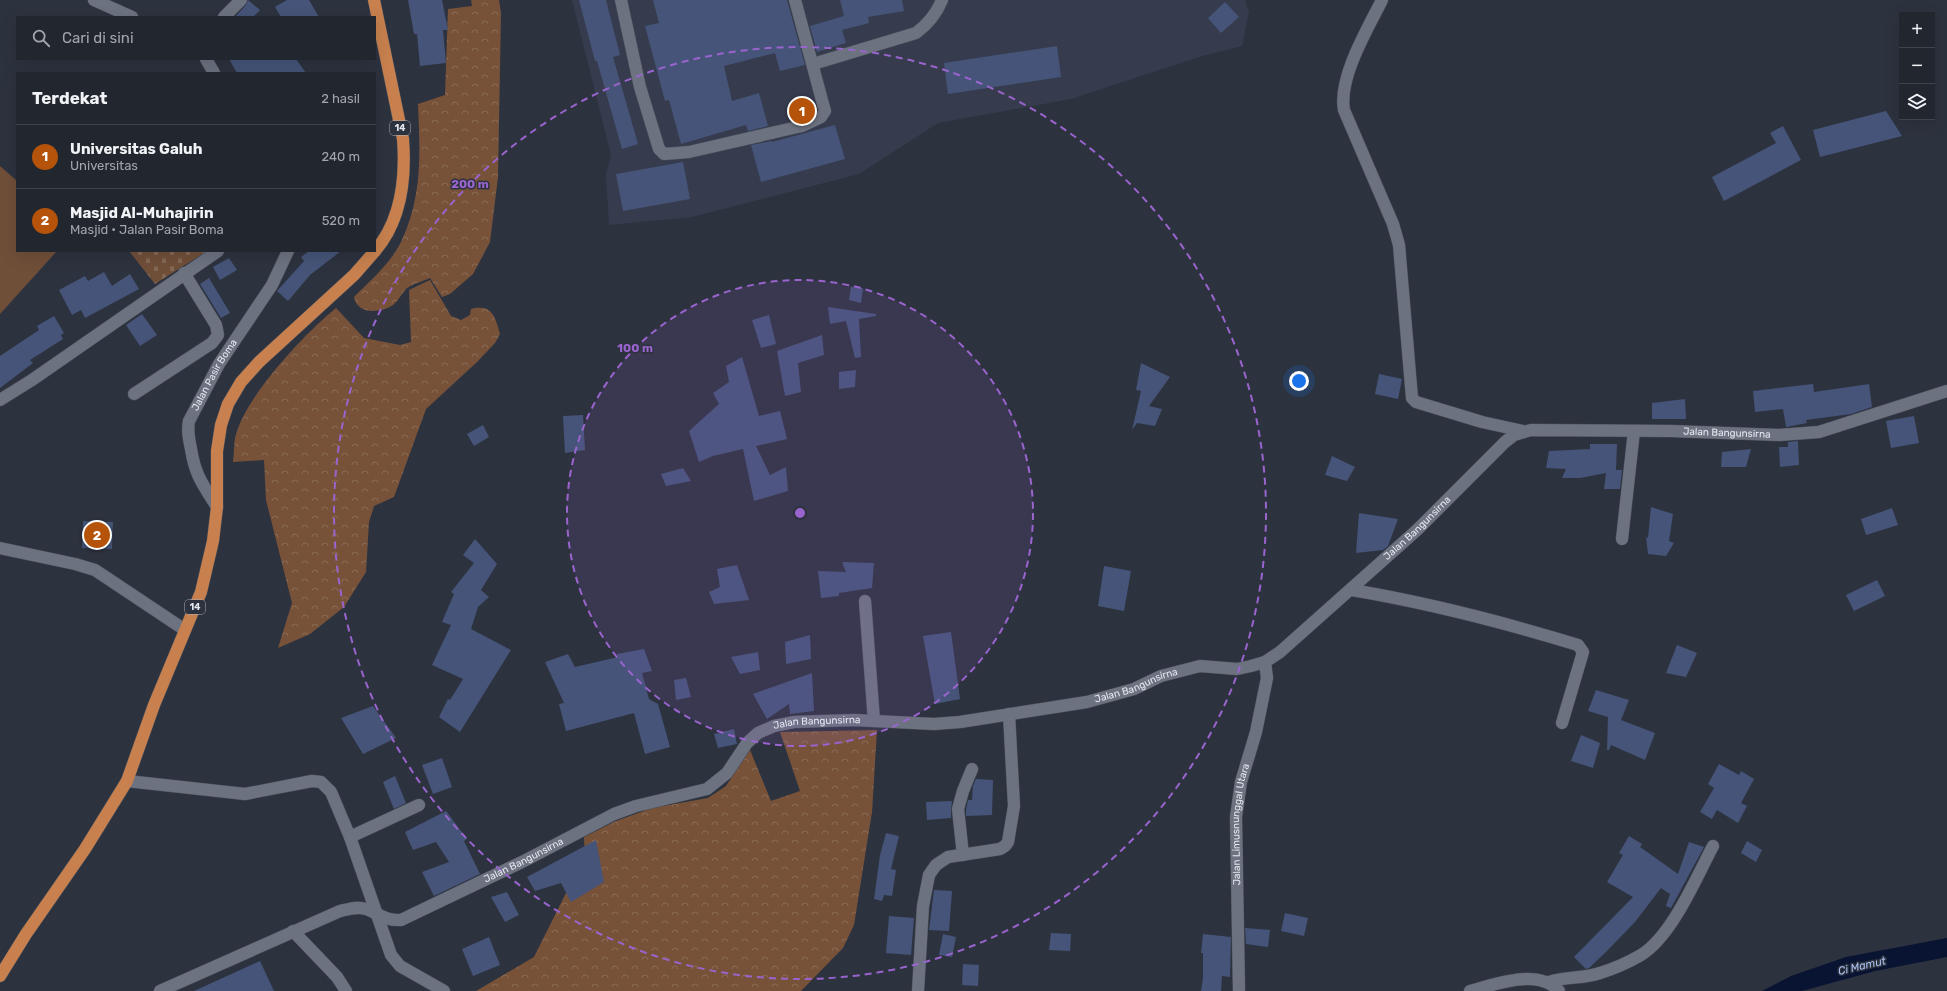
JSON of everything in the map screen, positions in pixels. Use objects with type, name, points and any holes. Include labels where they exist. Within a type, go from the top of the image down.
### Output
[{"type":"highway","name":"14","points":[[374,0],[403,139],[404,162],[404,182],[400,202],[392,224],[376,249]]},
{"type":"highway","name":"14","points":[[0,976],[26,934],[85,849],[127,781],[154,705],[201,592],[213,541],[217,508],[217,451],[221,425],[228,404],[242,382],[259,362],[354,275],[374,252]]},
{"type":"street","points":[[94,0],[130,16]]},
{"type":"street","points":[[225,16],[240,0]]},
{"type":"street","points":[[621,0],[640,87],[659,148],[664,154],[689,152],[802,126],[821,117],[824,111],[813,64],[795,0]]},
{"type":"street","points":[[813,64],[916,34],[928,24],[938,10],[942,0]]},
{"type":"street","points":[[1382,0],[1352,62],[1343,103],[1344,110],[1393,224],[1399,245],[1412,398],[1416,402],[1475,420],[1523,431]]},
{"type":"street","points":[[207,60],[213,72]]},
{"type":"street","points":[[0,400],[32,380],[184,273],[216,252]]},
{"type":"street","name":"Jalan Pasir Boma","points":[[217,508],[200,481],[194,468],[188,437],[190,421],[219,364],[272,284],[288,252]]},
{"type":"street","points":[[134,394],[212,343],[218,335],[216,326],[184,273]]},
{"type":"street","name":"Jalan Bangunsirna","points":[[160,991],[340,911],[348,909],[365,909],[392,921],[401,920],[522,862],[614,814],[636,806],[707,789],[727,773],[752,738],[758,733],[774,726],[794,722],[874,721],[934,724],[1087,702],[1134,689],[1161,676],[1200,666],[1237,669],[1265,662],[1280,652],[1352,590],[1417,530],[1505,442],[1514,435],[1523,431],[1634,431],[1800,434],[1819,432],[1947,391]]},
{"type":"street","points":[[1622,540],[1634,431]]},
{"type":"street","points":[[0,548],[75,564],[95,570],[185,630]]},
{"type":"street","points":[[1352,590],[1412,600],[1514,625],[1578,645],[1583,652],[1562,723]]},
{"type":"street","points":[[866,601],[874,721]]},
{"type":"street","name":"Jalan Limusnunggal Utara","points":[[1239,991],[1236,817],[1241,782],[1256,732],[1267,678],[1265,662]]},
{"type":"street","points":[[918,991],[923,906],[929,875],[936,865],[944,858],[1000,849],[1007,845],[1008,842],[1014,806],[1009,714]]},
{"type":"street","points":[[963,855],[958,808],[962,791],[972,769]]},
{"type":"street","points":[[127,781],[245,794],[312,781],[321,782],[331,792],[350,837],[389,950],[400,966],[444,991]]},
{"type":"street","points":[[350,837],[419,805]]},
{"type":"street","points":[[1470,991],[1518,980],[1549,982],[1570,977],[1584,977],[1600,973],[1642,955],[1669,927],[1713,846]]},
{"type":"street","points":[[293,931],[337,977],[346,991]]},
{"type":"street","points":[[1549,982],[1559,991]]},
{"type":"shaded area","points":[[572,0],[1245,0],[1249,12],[1242,46],[1202,56],[1071,99],[938,123],[859,174],[692,217],[609,225],[606,175],[611,155]]},
{"type":"green space","points":[[471,0],[499,0],[501,13],[498,177],[490,242],[473,274],[450,294],[442,297],[430,278],[407,288],[395,303],[388,308],[376,311],[364,310],[356,303],[354,297],[380,271],[397,250],[408,225],[413,208],[417,191],[419,157],[418,104],[445,95],[448,9],[472,6]]},
{"type":"green space","points":[[0,166],[16,180],[16,252],[56,252],[0,314]]},
{"type":"green space","points":[[130,252],[205,252],[155,284]]},
{"type":"green space","points":[[430,280],[451,316],[461,320],[470,315],[471,309],[484,308],[492,313],[500,334],[495,343],[477,362],[426,409],[394,497],[374,506],[369,522],[366,572],[344,607],[310,634],[278,648],[292,603],[266,500],[264,460],[233,462],[235,438],[241,422],[250,404],[262,386],[292,350],[336,308],[364,338],[400,345],[411,342],[409,290]]},
{"type":"green space","points":[[877,730],[872,812],[854,925],[843,948],[801,991],[476,991],[534,957],[568,889],[586,885],[584,837],[616,821],[652,808],[708,798],[726,786],[750,750],[771,801],[800,791],[780,732]]},
{"type":"water","name":"Ci Mamut","points":[[1947,938],[1947,957],[1875,971],[1802,991],[1762,991],[1791,976],[1846,957]]},
{"type":"building","points":[[248,0],[260,10],[254,16],[236,16],[246,5]]},
{"type":"building","points":[[287,0],[309,0],[318,16],[280,16],[275,7]]},
{"type":"building","points":[[408,0],[442,0],[448,30],[443,30],[446,63],[420,66],[417,34],[414,34]]},
{"type":"building","points":[[579,0],[606,0],[620,55],[613,57],[638,144],[622,149],[597,61],[595,61]]},
{"type":"building","points":[[653,0],[787,0],[805,65],[780,71],[775,53],[724,66],[732,101],[759,93],[768,126],[748,131],[746,125],[681,144],[669,100],[665,101],[645,26],[659,23]]},
{"type":"building","points":[[840,0],[902,0],[904,11],[868,17],[869,23],[842,30],[846,43],[817,52],[810,26],[844,16]]},
{"type":"building","points":[[1225,2],[1239,17],[1221,33],[1208,18]]},
{"type":"building","points":[[1057,46],[1061,77],[948,94],[944,63]]},
{"type":"building","points":[[230,60],[297,60],[305,72],[236,72]]},
{"type":"building","points":[[1886,111],[1902,136],[1820,157],[1813,130]]},
{"type":"building","points":[[835,125],[845,159],[761,182],[751,145],[772,142]]},
{"type":"building","points":[[1783,126],[1801,160],[1724,201],[1712,177],[1776,143],[1770,133]]},
{"type":"building","points":[[683,162],[690,199],[623,211],[616,174]]},
{"type":"building","points":[[308,252],[340,252],[310,275],[288,301],[277,291],[304,261],[301,257]]},
{"type":"building","points":[[229,258],[237,270],[220,280],[213,267]]},
{"type":"building","points":[[104,272],[112,286],[130,274],[139,289],[85,318],[81,310],[72,315],[59,290],[85,276],[88,281]]},
{"type":"building","points":[[209,278],[230,313],[221,318],[200,284]]},
{"type":"building","points":[[851,287],[863,288],[861,303],[849,300]]},
{"type":"building","points":[[828,307],[876,314],[876,316],[859,319],[861,357],[855,358],[846,321],[830,324]]},
{"type":"building","points":[[142,314],[157,335],[140,346],[126,325]]},
{"type":"building","points":[[769,315],[776,344],[761,348],[752,320]]},
{"type":"building","points":[[54,316],[64,333],[61,335],[63,339],[30,360],[33,363],[0,388],[0,356],[39,330],[37,326]]},
{"type":"building","points":[[822,335],[824,355],[798,363],[801,392],[785,396],[777,351]]},
{"type":"building","points":[[742,357],[759,416],[780,411],[787,439],[756,446],[770,475],[786,467],[788,491],[754,501],[743,449],[713,456],[699,462],[689,431],[719,404],[713,393],[729,382],[726,366]]},
{"type":"building","points":[[1141,363],[1170,377],[1149,406],[1162,409],[1155,426],[1137,423],[1132,430],[1141,391],[1136,390]]},
{"type":"building","points":[[856,370],[855,387],[839,389],[839,372]]},
{"type":"building","points":[[1379,374],[1402,379],[1398,399],[1375,394]]},
{"type":"building","points":[[1813,384],[1814,392],[1869,384],[1872,407],[1851,414],[1806,420],[1807,423],[1786,427],[1783,409],[1755,412],[1753,391]]},
{"type":"building","points":[[1685,399],[1686,419],[1652,419],[1652,403]]},
{"type":"building","points":[[583,415],[585,450],[565,453],[563,416]]},
{"type":"building","points":[[1914,416],[1919,443],[1891,448],[1886,421]]},
{"type":"building","points":[[483,425],[489,437],[474,446],[467,434]]},
{"type":"building","points":[[1798,441],[1799,465],[1780,467],[1779,447],[1788,447],[1788,442]]},
{"type":"building","points":[[1590,444],[1617,444],[1616,470],[1622,470],[1620,489],[1604,489],[1606,473],[1580,478],[1562,478],[1566,469],[1546,468],[1549,451],[1590,449]]},
{"type":"building","points":[[1751,449],[1746,467],[1721,467],[1722,452]]},
{"type":"building","points":[[1332,456],[1355,467],[1347,481],[1325,475]]},
{"type":"building","points":[[683,468],[691,481],[666,486],[661,474]]},
{"type":"building","points":[[1651,507],[1673,514],[1669,541],[1674,543],[1666,556],[1648,554],[1646,537],[1648,538]]},
{"type":"building","points":[[1892,508],[1898,525],[1866,535],[1861,519]]},
{"type":"building","points":[[1359,513],[1398,519],[1388,546],[1383,550],[1356,553]]},
{"type":"building","points":[[83,521],[113,522],[112,549],[82,548]]},
{"type":"building","points":[[475,539],[497,564],[481,590],[489,597],[478,607],[471,629],[511,650],[460,732],[439,717],[448,699],[450,700],[463,679],[432,665],[451,625],[442,622],[454,594],[451,592],[474,563],[463,555]]},
{"type":"building","points":[[842,562],[874,563],[872,588],[839,593],[839,596],[821,598],[818,571],[846,572]]},
{"type":"building","points":[[737,565],[749,600],[714,604],[709,592],[720,587],[717,569]]},
{"type":"building","points":[[1104,566],[1131,571],[1124,611],[1098,606]]},
{"type":"building","points":[[1877,580],[1885,596],[1854,611],[1846,595]]},
{"type":"building","points":[[951,632],[960,699],[935,704],[923,636]]},
{"type":"building","points":[[810,635],[811,659],[786,664],[785,642]]},
{"type":"building","points":[[1677,645],[1697,653],[1686,677],[1666,673]]},
{"type":"building","points":[[644,649],[652,671],[642,673],[649,699],[658,704],[670,747],[645,754],[634,713],[566,731],[559,704],[564,703],[545,662],[568,654],[575,667],[618,657],[617,654]]},
{"type":"building","points":[[758,652],[760,670],[740,674],[731,657]]},
{"type":"building","points":[[812,673],[814,711],[790,714],[789,704],[767,719],[753,694]]},
{"type":"building","points":[[686,678],[691,697],[676,700],[674,680]]},
{"type":"building","points":[[1596,690],[1629,700],[1621,720],[1655,733],[1645,760],[1611,745],[1609,750],[1607,750],[1608,717],[1588,711]]},
{"type":"building","points":[[373,706],[396,738],[363,754],[341,718]]},
{"type":"building","points":[[734,729],[737,744],[718,748],[714,734]]},
{"type":"building","points":[[1581,735],[1600,743],[1593,768],[1571,761]]},
{"type":"building","points":[[442,758],[452,787],[433,794],[422,765]]},
{"type":"building","points":[[1719,764],[1739,775],[1741,771],[1754,779],[1741,803],[1747,806],[1738,823],[1717,810],[1712,819],[1700,812],[1714,788],[1708,784]]},
{"type":"building","points":[[395,776],[406,803],[394,809],[383,782]]},
{"type":"building","points":[[976,779],[993,780],[992,815],[966,816],[968,800],[972,800],[973,786]]},
{"type":"building","points":[[952,801],[951,818],[927,820],[926,802]]},
{"type":"building","points":[[446,811],[467,839],[464,841],[480,874],[434,896],[422,872],[449,862],[436,842],[413,850],[405,832]]},
{"type":"building","points":[[886,833],[899,836],[891,869],[896,870],[892,896],[884,895],[882,901],[874,899],[880,855]]},
{"type":"building","points":[[1629,836],[1642,844],[1640,847],[1678,874],[1689,842],[1704,847],[1671,908],[1666,906],[1670,894],[1661,888],[1635,922],[1605,953],[1586,969],[1574,957],[1633,897],[1607,882],[1623,855],[1619,853]]},
{"type":"building","points":[[596,840],[604,882],[571,902],[561,883],[535,891],[527,877]]},
{"type":"building","points":[[1747,841],[1762,850],[1756,862],[1741,853]]},
{"type":"building","points":[[934,890],[952,891],[949,931],[929,930]]},
{"type":"building","points":[[507,892],[519,915],[505,922],[491,897]]},
{"type":"building","points":[[1285,913],[1308,918],[1304,936],[1281,931]]},
{"type":"building","points":[[889,916],[914,918],[911,955],[886,953]]},
{"type":"building","points":[[1245,928],[1270,930],[1268,947],[1246,944]]},
{"type":"building","points":[[1051,933],[1071,934],[1070,951],[1049,950]]},
{"type":"building","points":[[943,934],[956,937],[952,957],[939,955]]},
{"type":"building","points":[[1203,934],[1231,937],[1230,977],[1222,976],[1221,991],[1201,991],[1203,978],[1203,953],[1201,953]]},
{"type":"building","points":[[489,937],[500,965],[473,976],[462,949]]},
{"type":"building","points":[[260,961],[274,991],[194,991]]},
{"type":"building","points":[[963,964],[979,965],[978,986],[962,985]]},
{"type":"place","name":"Universitas Galuh","points":[[802,111]]},
{"type":"place","name":"Masjid Al-Muhajirin","points":[[97,535]]}]
